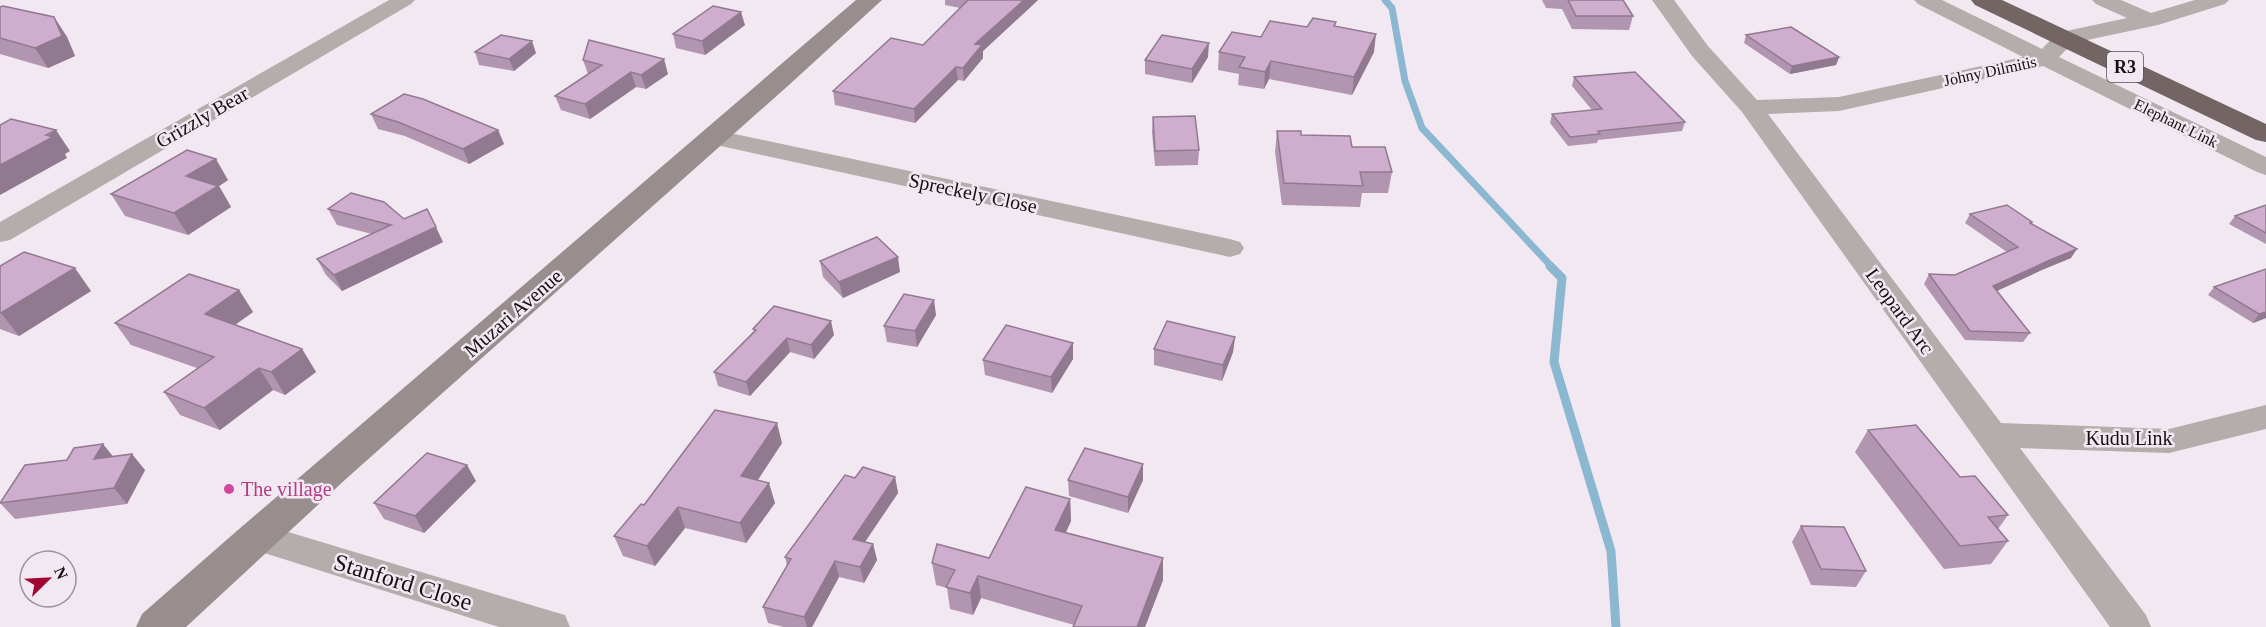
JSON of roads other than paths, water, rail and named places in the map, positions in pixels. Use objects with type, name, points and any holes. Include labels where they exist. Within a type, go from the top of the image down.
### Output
[{"type":"highway","name":"R3","points":[[1983,0],[2266,134]]},
{"type":"street","name":"Grizzly Bear","points":[[0,234],[404,0]]},
{"type":"street","name":"Muzari Avenue","points":[[157,627],[255,536],[716,138],[870,0]]},
{"type":"street","name":"Leopard Arc","points":[[1663,0],[1700,51],[1751,107],[2132,627]]},
{"type":"street","name":"Elephant Link","points":[[1924,0],[2266,167]]},
{"type":"street","points":[[2103,0],[2150,20]]},
{"type":"street","points":[[2065,38],[2150,20],[2218,0]]},
{"type":"street","name":"Johny Dilmitis","points":[[1751,107],[1839,104],[2045,59],[2065,38]]},
{"type":"street","name":"Spreckely Close","points":[[716,138],[1230,248]]},
{"type":"street","name":"Kudu Link","points":[[1990,435],[2169,441],[2266,417]]},
{"type":"street","name":"Stanford Close","points":[[255,536],[551,627]]},
{"type":"waterway","points":[[1385,0],[1392,8],[1405,81],[1422,128],[1552,267]]},
{"type":"waterway","points":[[1550,266],[1562,278],[1554,362],[1611,551],[1616,627]]},
{"type":"place","name":"The village","points":[[229,489]]}]
